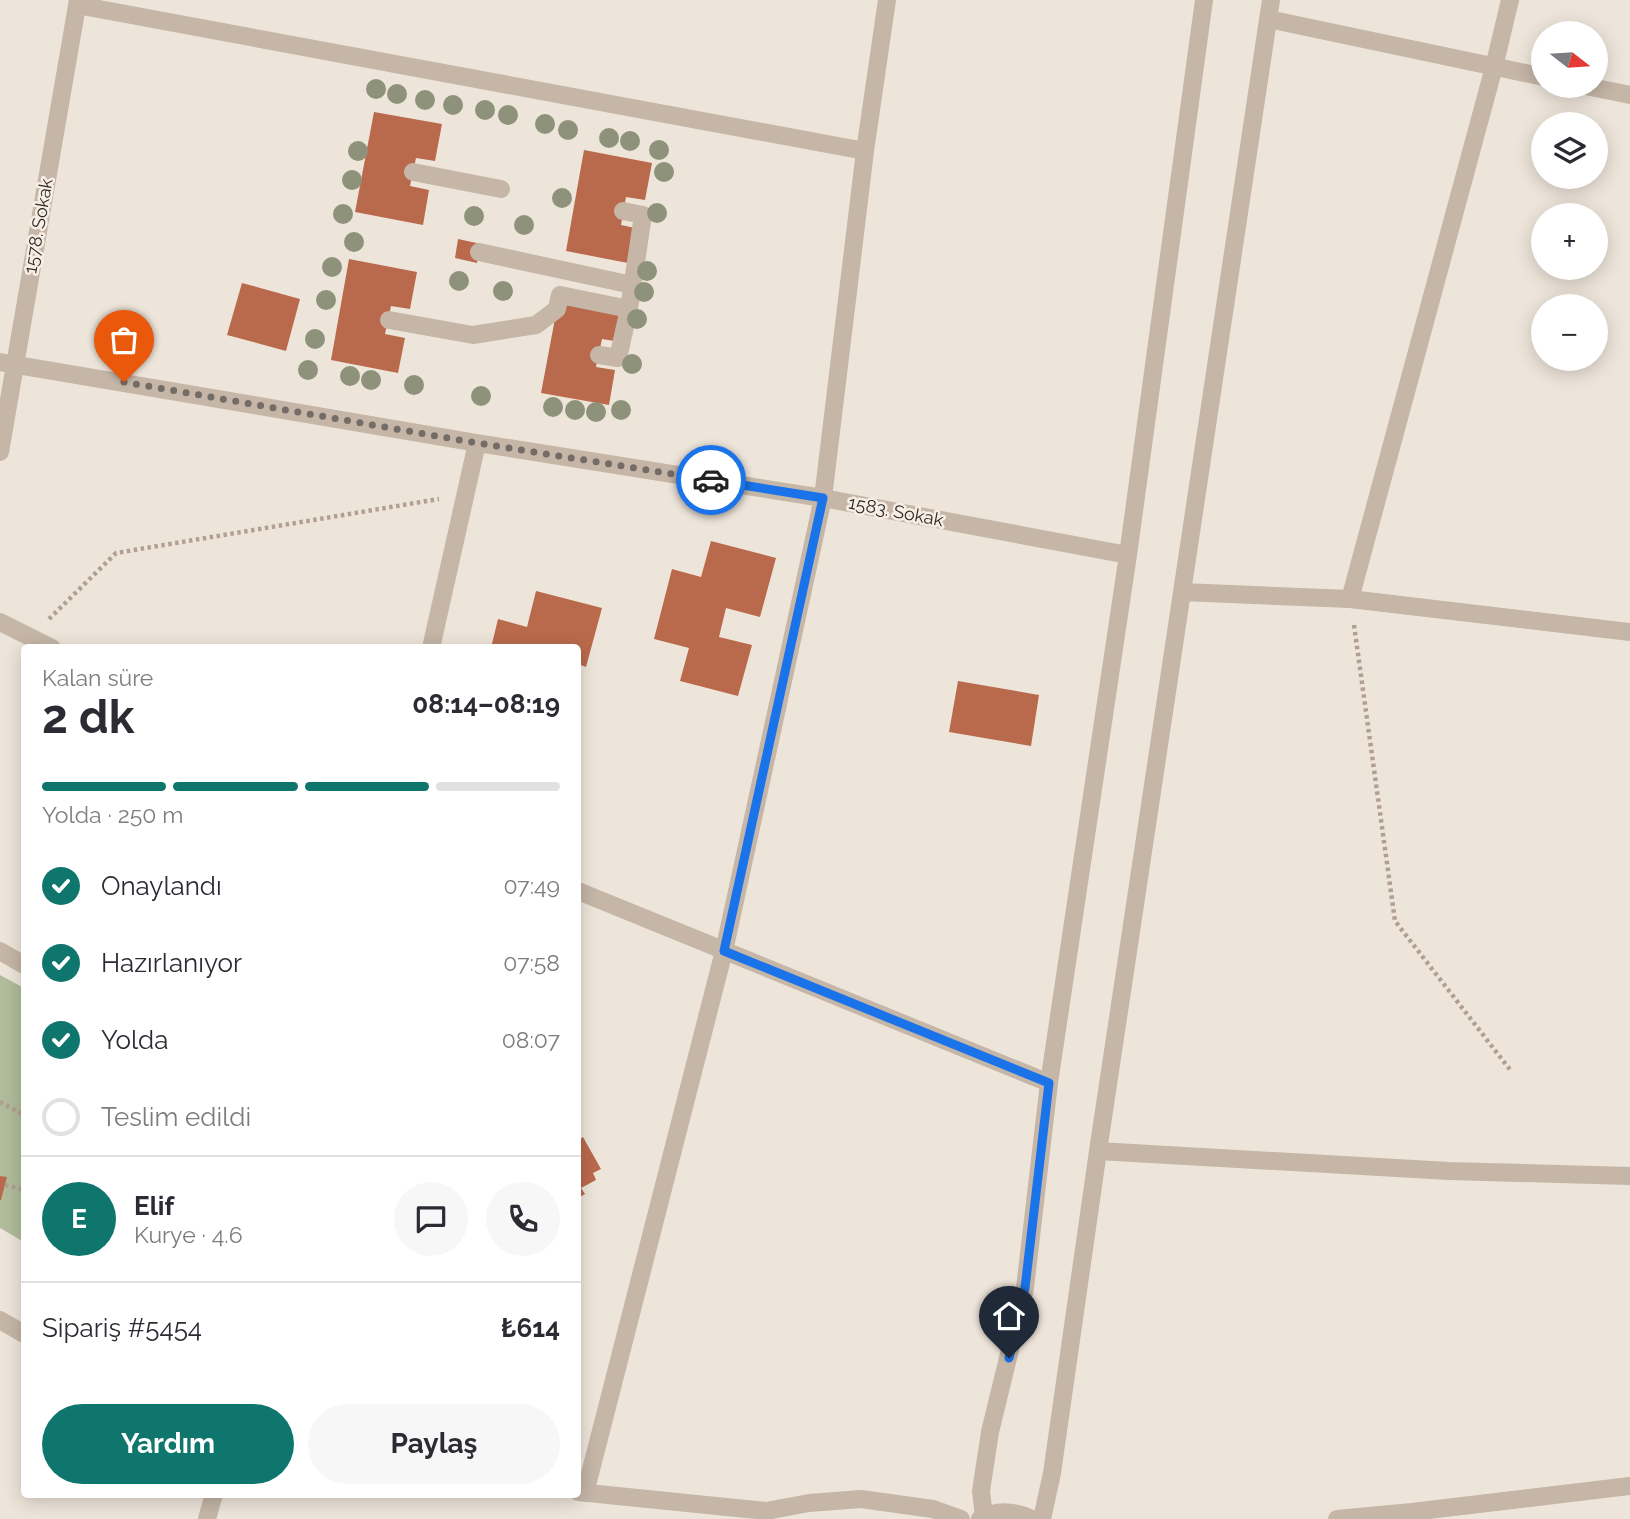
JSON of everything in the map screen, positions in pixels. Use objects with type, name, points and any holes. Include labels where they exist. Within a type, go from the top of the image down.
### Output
[{"type":"street","points":[[887,0],[865,151],[823,498],[724,951],[581,1492],[774,1515],[809,1503],[861,1499],[933,1509],[961,1519]]},
{"type":"street","points":[[1032,1519],[1007,1511],[982,1518],[981,1491],[990,1432],[1025,1288],[1049,1083],[1128,555],[1204,0]]},
{"type":"street","points":[[1042,1519],[1052,1473],[1271,0]]},
{"type":"street","points":[[1350,599],[1510,0]]},
{"type":"street","points":[[77,2],[865,151]]},
{"type":"street","name":"1578. Sokak","points":[[0,452],[7,362],[77,2]]},
{"type":"street","points":[[1268,19],[1531,74]]},
{"type":"street","points":[[1608,90],[1630,95]]},
{"type":"street","points":[[413,172],[501,189]]},
{"type":"street","points":[[599,355],[618,358],[629,309],[643,215],[623,211]]},
{"type":"street","points":[[479,252],[632,285]]},
{"type":"street","points":[[389,320],[472,335],[536,325],[557,309],[560,295],[629,309]]},
{"type":"street","name":"1583. Sokak","points":[[7,362],[477,443],[823,498],[1128,555]]},
{"type":"street","points":[[432,644],[477,443]]},
{"type":"street","points":[[1182,592],[1350,599],[1630,632]]},
{"type":"street","points":[[0,622],[45,644]]},
{"type":"street","points":[[581,892],[1049,1083]]},
{"type":"street","points":[[0,951],[21,963]]},
{"type":"street","points":[[1098,1151],[1450,1171],[1630,1176]]},
{"type":"street","points":[[0,1320],[21,1332]]},
{"type":"street","points":[[1337,1519],[1630,1486]]},
{"type":"street","points":[[207,1519],[213,1498]]},
{"type":"path","points":[[32,637],[116,553],[466,495]]},
{"type":"path","points":[[1350,599],[1395,921],[1511,1071]]},
{"type":"path","points":[[0,1102],[21,1113]]},
{"type":"path","points":[[5,1185],[21,1189]]},
{"type":"green space","points":[[0,975],[21,986],[21,1240],[0,1228]]},
{"type":"building","points":[[374,112],[442,124],[435,161],[416,158],[410,186],[429,190],[423,225],[355,212]]},
{"type":"building","points":[[584,150],[652,163],[645,200],[626,197],[621,225],[640,229],[633,264],[566,251]]},
{"type":"building","points":[[458,239],[481,244],[477,263],[455,258]]},
{"type":"building","points":[[349,259],[417,272],[410,309],[391,306],[385,334],[405,338],[398,373],[331,360]]},
{"type":"building","points":[[242,283],[300,299],[286,351],[227,335]]},
{"type":"building","points":[[560,292],[628,305],[621,342],[602,339],[596,367],[615,370],[609,405],[541,393]]},
{"type":"building","points":[[711,541],[776,558],[760,617],[726,608],[719,637],[752,645],[738,696],[680,681],[689,648],[654,639],[672,569],[701,577]]},
{"type":"building","points":[[536,591],[602,608],[586,667],[581,665],[581,644],[492,644],[498,619],[527,627]]},
{"type":"building","points":[[958,681],[1039,695],[1031,746],[949,732]]},
{"type":"building","points":[[583,1137],[601,1169],[593,1173],[596,1180],[581,1188]]},
{"type":"building","points":[[0,1176],[7,1177],[1,1200],[0,1200]]},
{"type":"way so far","points":[[124,382],[711,480]]},
{"type":"route","points":[[711,480],[823,498],[724,951],[1049,1083],[1025,1288],[1009,1358]]}]
